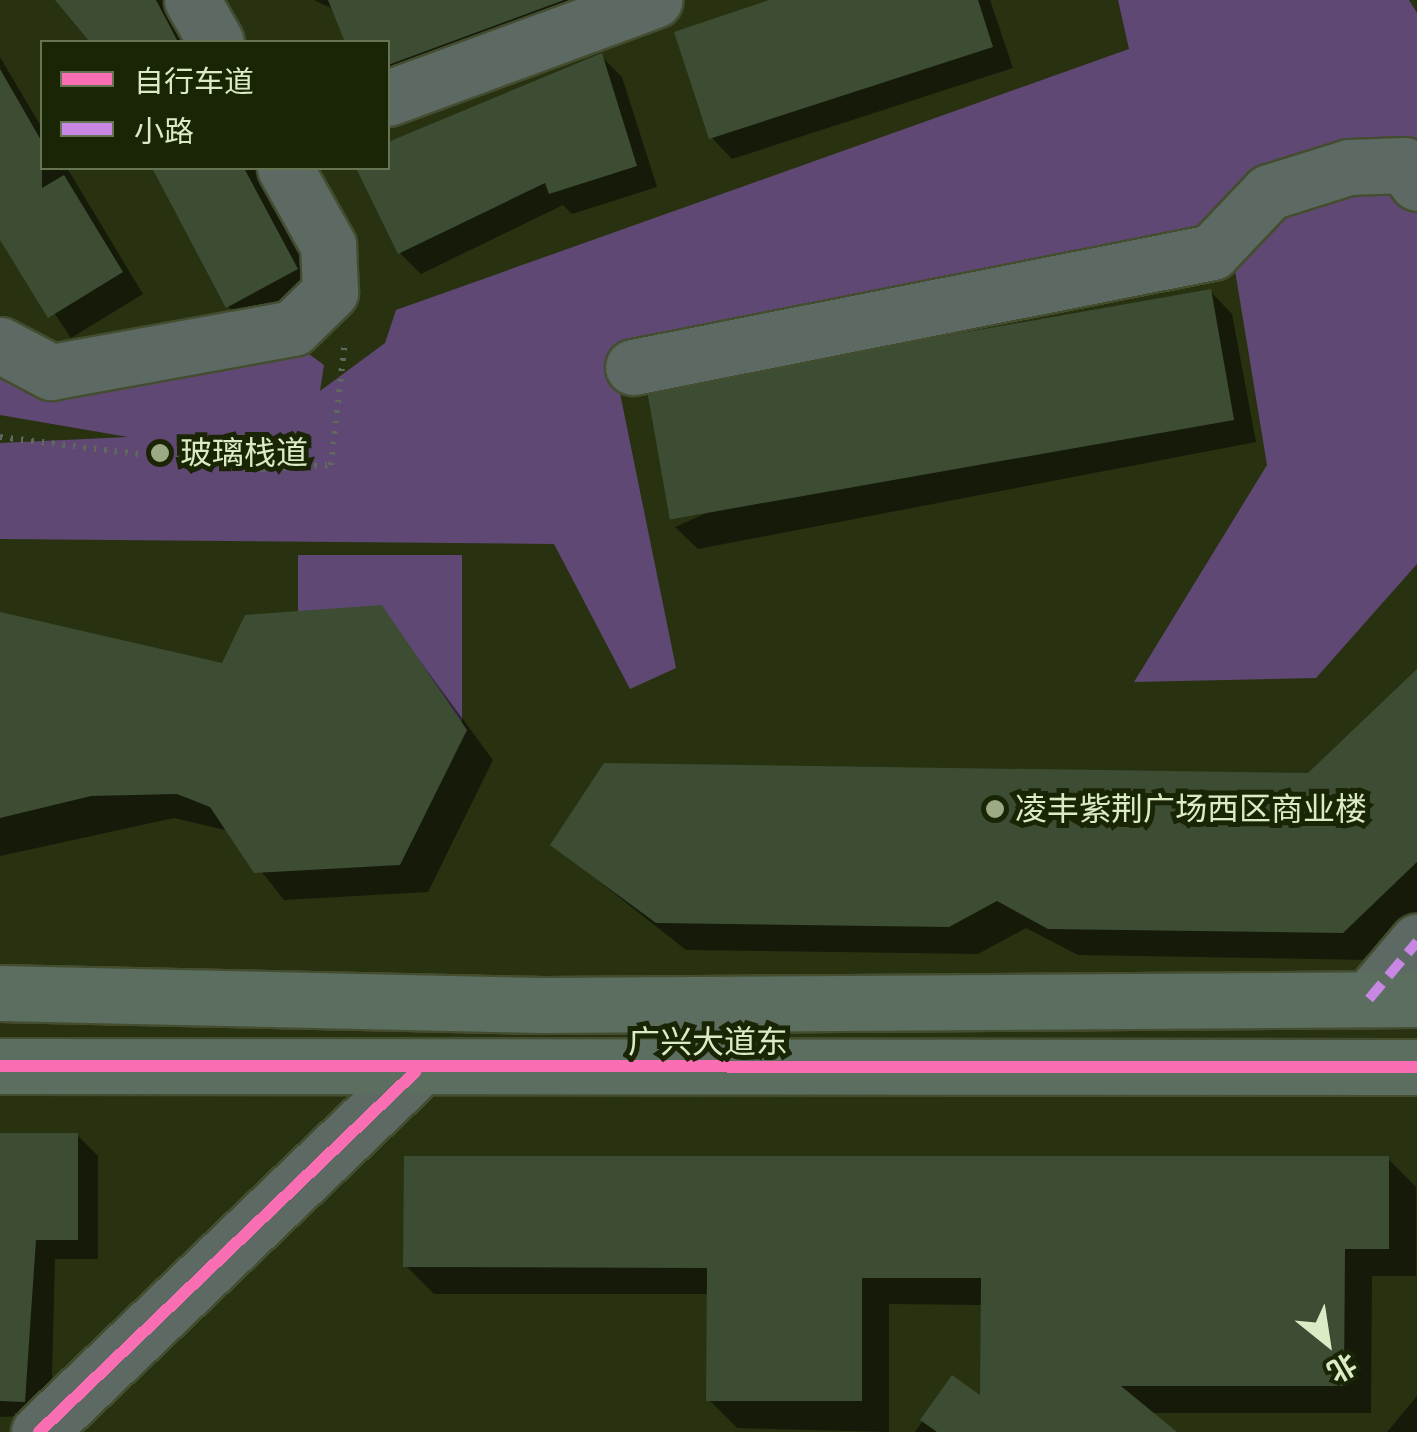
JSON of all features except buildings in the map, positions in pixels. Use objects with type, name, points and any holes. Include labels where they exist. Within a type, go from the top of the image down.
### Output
[{"type":"highway","name":"广兴大道东","points":[[0,993],[562,1005],[1393,999]]},
{"type":"highway","name":"广兴大道东","points":[[0,1066],[416,1072],[1417,1067]]},
{"type":"street","points":[[192,0],[215,40]]},
{"type":"street","points":[[390,97],[654,0]]},
{"type":"street","points":[[633,367],[1212,252],[1269,192],[1349,167],[1404,165],[1417,182]]},
{"type":"street","points":[[0,345],[51,372],[293,328],[330,292],[328,245],[287,170]]},
{"type":"street","points":[[1393,999],[1417,942]]},
{"type":"street","points":[[39,1432],[416,1072]]},
{"type":"path","points":[[0,438],[262,470],[331,465],[350,344],[309,312]]},
{"type":"shaded area","points":[[1118,0],[1409,0],[1417,13],[1417,564],[1316,678],[1134,682],[1267,465],[1229,234],[611,349],[676,668],[630,689],[554,544],[0,539],[0,443],[128,437],[0,415],[0,369],[305,351],[324,365],[320,391],[385,343],[396,310],[1129,49]]},
{"type":"shaded area","points":[[298,555],[462,555],[462,731],[298,731]]},
{"type":"marked path","points":[[1369,999],[1417,942]]},
{"type":"cycle path","points":[[0,1066],[1417,1067]]},
{"type":"cycle path","points":[[39,1432],[415,1072]]},
{"type":"place","name":"玻璃栈道","points":[[160,453]]},
{"type":"place","name":"凌丰紫荆广场西区商业楼","points":[[995,809]]}]
